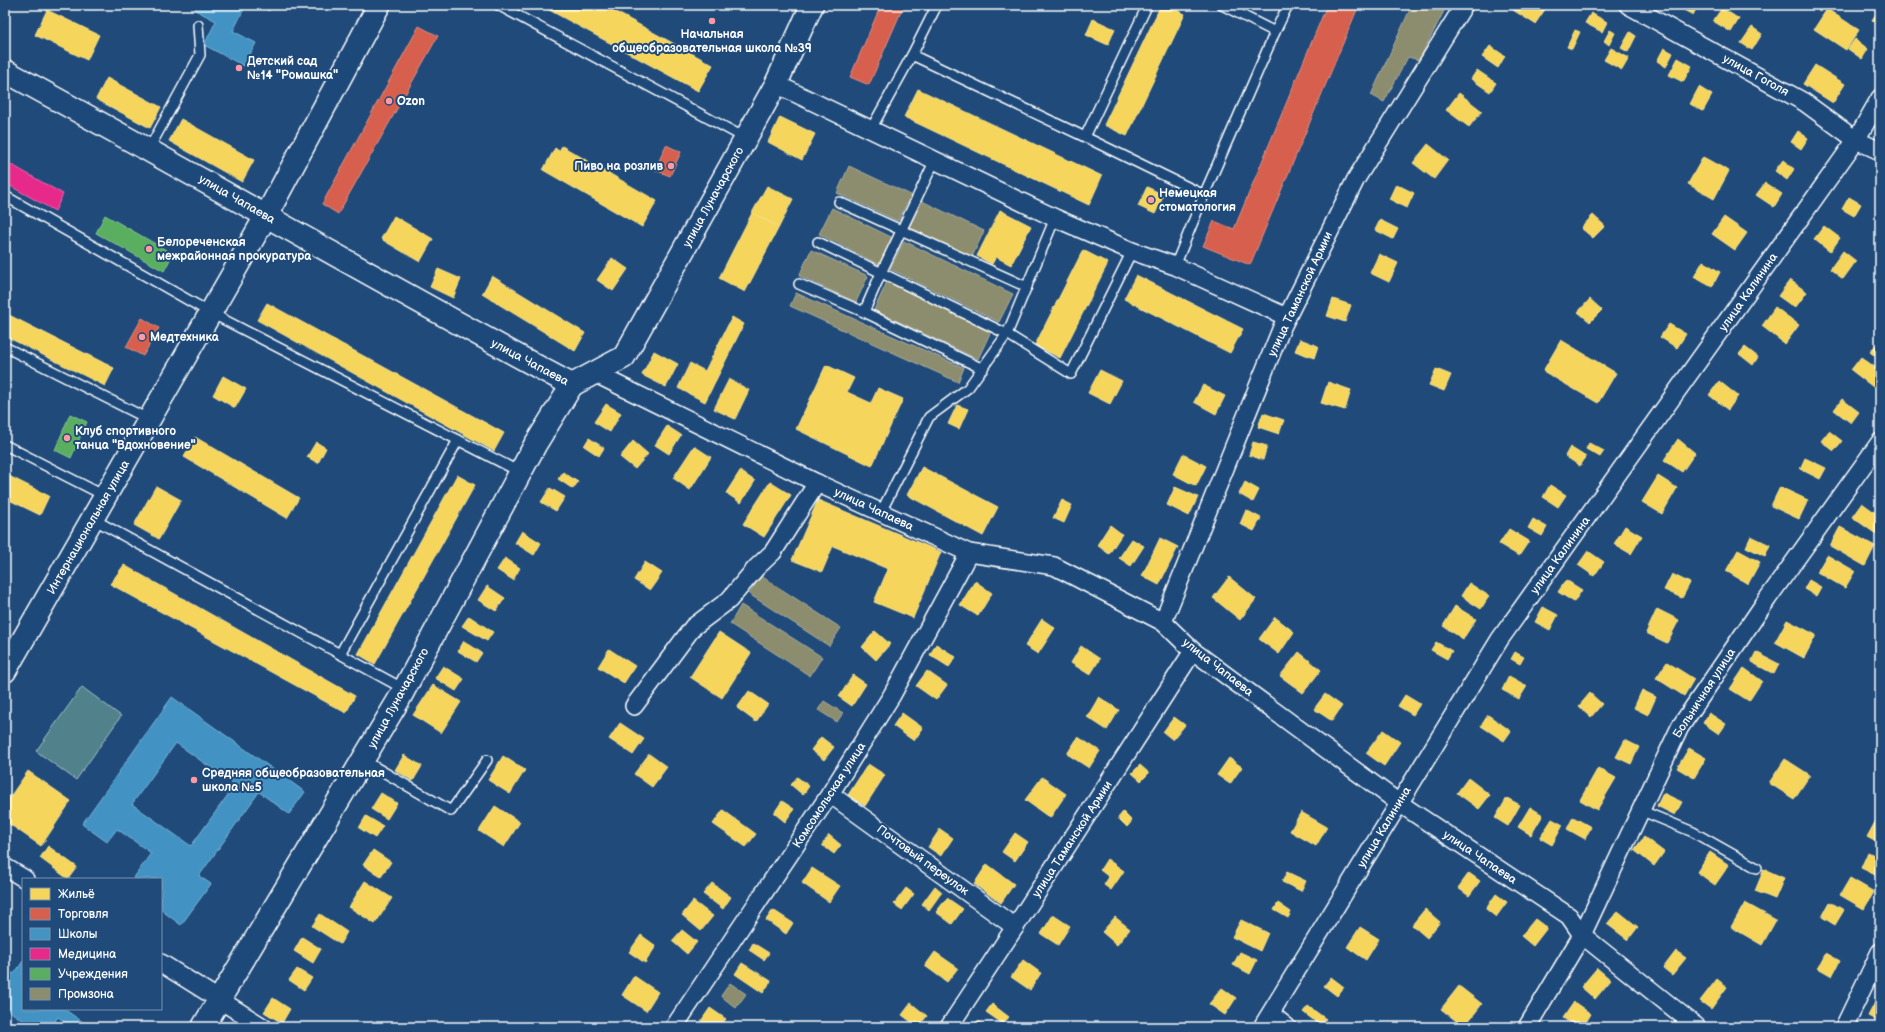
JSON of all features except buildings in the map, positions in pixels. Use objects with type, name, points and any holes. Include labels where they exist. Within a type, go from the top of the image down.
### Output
[{"type":"street","name":"Интернациональная улица","points":[[5,671],[266,216],[379,5]]},
{"type":"street","name":"улица Луначарского","points":[[594,373],[624,357],[776,84],[812,5]]},
{"type":"street","name":"улица Таманской Армии","points":[[1163,622],[1287,317],[1356,179],[1464,5]]},
{"type":"street","name":"улица Гоголя","points":[[1628,5],[1804,102],[1856,140],[1880,151]]},
{"type":"street","name":"улица Чапаева","points":[[5,71],[149,149],[266,216],[572,385],[594,373],[817,483],[969,553],[1054,566],[1163,622],[1193,651],[1399,803],[1569,916],[1582,935],[1697,1027]]},
{"type":"street","points":[[776,84],[1055,218],[1132,251],[1175,266],[1287,317]]},
{"type":"street","name":"улица Калинина","points":[[1266,1020],[1500,639],[1856,140],[1880,98]]},
{"type":"street","name":"улица Луначарского","points":[[203,1027],[404,689],[535,444],[572,385]]},
{"type":"street","name":"Больничная улица","points":[[1527,1027],[1582,935],[1680,727],[1768,598],[1880,442]]},
{"type":"street","points":[[634,706],[693,627],[729,600],[756,568],[773,552],[817,483]]},
{"type":"street","name":"Комсомольская улица","points":[[674,1027],[830,794],[892,695],[969,553]]},
{"type":"street","name":"улица Таманской Армии","points":[[949,1027],[1193,651]]},
{"type":"street","name":"Почтовый переулок","points":[[830,794],[1015,927]]},
{"type":"street","points":[[5,867],[23,878]]},
{"type":"street","points":[[1844,1027],[1880,952]]},
{"type":"street","points":[[162,964],[263,1027]]},
{"type":"street","points":[[1266,1020],[1287,1027]]},
{"type":"lane","points":[[498,5],[745,138]]},
{"type":"lane","points":[[871,129],[912,55],[937,5]]},
{"type":"lane","points":[[1085,137],[1147,5]]},
{"type":"lane","points":[[1222,5],[1275,32]]},
{"type":"lane","points":[[1175,266],[1204,195],[1288,5]]},
{"type":"lane","points":[[149,149],[200,54],[198,25]]},
{"type":"lane","points":[[912,55],[1204,195]]},
{"type":"lane","points":[[864,312],[935,160]]},
{"type":"lane","points":[[5,196],[211,313],[520,472]]},
{"type":"lane","points":[[839,202],[1027,287]]},
{"type":"lane","points":[[881,512],[929,417],[968,388],[1007,334],[1055,218]]},
{"type":"lane","points":[[818,242],[1007,334],[1071,374],[1132,251]]},
{"type":"lane","points":[[799,284],[864,312],[983,369]]},
{"type":"lane","points":[[5,347],[150,420]]},
{"type":"lane","points":[[340,654],[458,440]]},
{"type":"lane","points":[[5,445],[106,496]]},
{"type":"lane","points":[[93,519],[404,689]]},
{"type":"lane","points":[[363,760],[451,811],[487,760]]},
{"type":"lane","points":[[1640,810],[1693,832],[1757,868]]},
{"type":"green space","points":[[82,687],[121,716],[76,780],[36,751]]},
{"type":"place","name":"Начальная общеобразовательная школа №39","points":[[712,21]]},
{"type":"place","name":"Детский сад №14 \"Ромашка\"","points":[[239,68]]},
{"type":"place","name":"Ozon","points":[[389,101]]},
{"type":"place","name":"Пиво на розлив","points":[[671,166]]},
{"type":"place","name":"Немецкая стоматология","points":[[1151,200]]},
{"type":"place","name":"Белореченская межрайонная прокуратура","points":[[149,249]]},
{"type":"place","name":"Медтехника","points":[[142,337]]},
{"type":"place","name":"Клуб спортивного танца \"Вдохновение\"","points":[[67,438]]},
{"type":"place","name":"Средняя общеобразовательная школа №5","points":[[194,780]]}]
